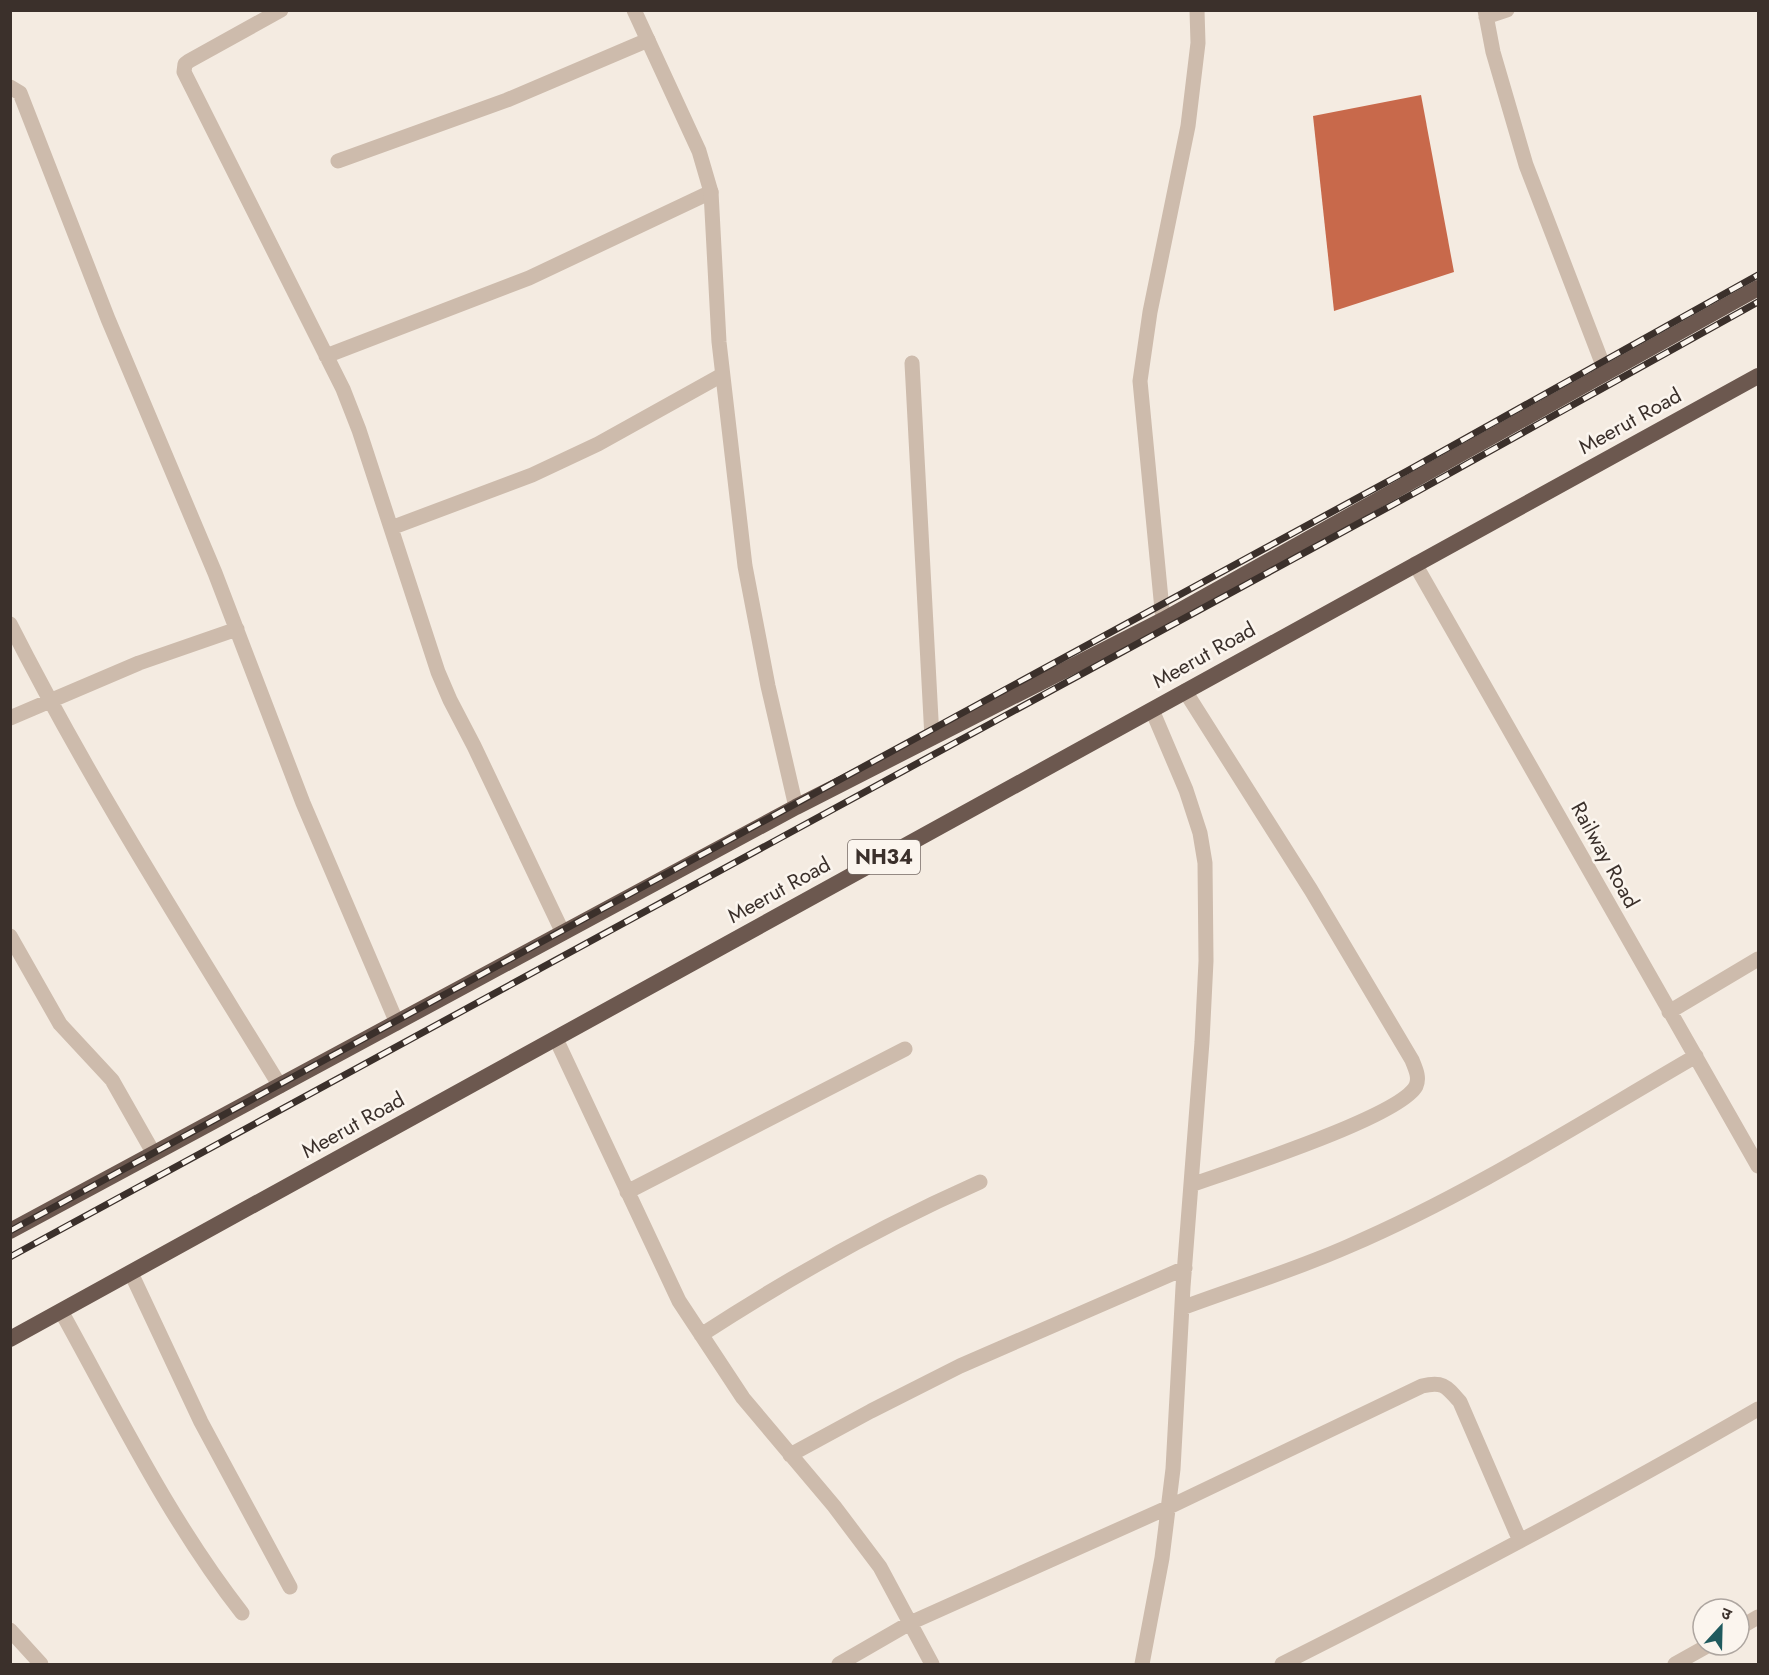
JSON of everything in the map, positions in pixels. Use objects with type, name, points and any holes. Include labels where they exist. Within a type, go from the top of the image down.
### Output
[{"type":"highway","points":[[10,1231],[796,807],[1163,620],[1758,288]]},
{"type":"highway","name":"Meerut Road","points":[[10,1339],[1758,376]]},
{"type":"street","points":[[282,10],[189,61],[185,64],[184,72],[343,389],[359,430],[438,672],[563,933]]},
{"type":"street","points":[[634,10],[699,151],[711,192],[723,375],[747,575],[768,686],[796,807]]},
{"type":"street","points":[[1163,620],[1140,381],[1150,312],[1188,126],[1198,43],[1197,10]]},
{"type":"street","points":[[1507,10],[1485,14],[1494,52],[1527,165],[1606,373]]},
{"type":"street","points":[[338,161],[507,100],[648,40]]},
{"type":"street","points":[[10,87],[20,93],[108,319],[237,629],[303,802],[397,1023]]},
{"type":"street","points":[[326,356],[529,278],[711,192]]},
{"type":"street","points":[[912,363],[932,738]]},
{"type":"street","points":[[391,528],[532,475],[598,444],[723,375]]},
{"type":"street","name":"Railway Road","points":[[1415,564],[1758,1166]]},
{"type":"street","points":[[10,624],[49,701],[117,820],[280,1086]]},
{"type":"street","points":[[10,718],[139,663],[237,629]]},
{"type":"street","points":[[1185,691],[1361,971],[1412,1060],[1418,1075],[1416,1086],[1408,1094],[1373,1116],[1313,1141],[1191,1185]]},
{"type":"street","points":[[1142,1665],[1169,1507],[1179,1388],[1182,1308],[1206,961],[1205,863],[1200,833],[1186,790],[1152,710]]},
{"type":"street","points":[[10,936],[60,1024],[112,1080],[154,1154]]},
{"type":"street","points":[[1669,1012],[1758,959]]},
{"type":"street","points":[[556,1039],[679,1301],[743,1398],[880,1567],[932,1665]]},
{"type":"street","points":[[627,1192],[905,1049]]},
{"type":"street","points":[[1182,1308],[1347,1247],[1416,1214],[1548,1142],[1696,1056]]},
{"type":"street","points":[[701,1335],[756,1299],[886,1226],[980,1182]]},
{"type":"street","points":[[790,1455],[960,1366],[1185,1268]]},
{"type":"street","points":[[131,1273],[201,1422],[290,1587]]},
{"type":"street","points":[[61,1311],[166,1500],[212,1574],[242,1613]]},
{"type":"street","points":[[839,1665],[910,1623],[1169,1507],[1422,1386],[1436,1383],[1449,1389],[1460,1402],[1520,1540]]},
{"type":"street","points":[[1282,1665],[1686,1451],[1758,1409]]},
{"type":"street","points":[[10,1630],[41,1665]]},
{"type":"street","points":[[1675,1665],[1691,1656]]},
{"type":"building","points":[[1421,95],[1454,272],[1334,311],[1313,116]]},
{"type":"railway","points":[[10,1231],[1407,471],[1758,275]]},
{"type":"railway","points":[[10,1257],[1418,491],[1758,302]]}]
